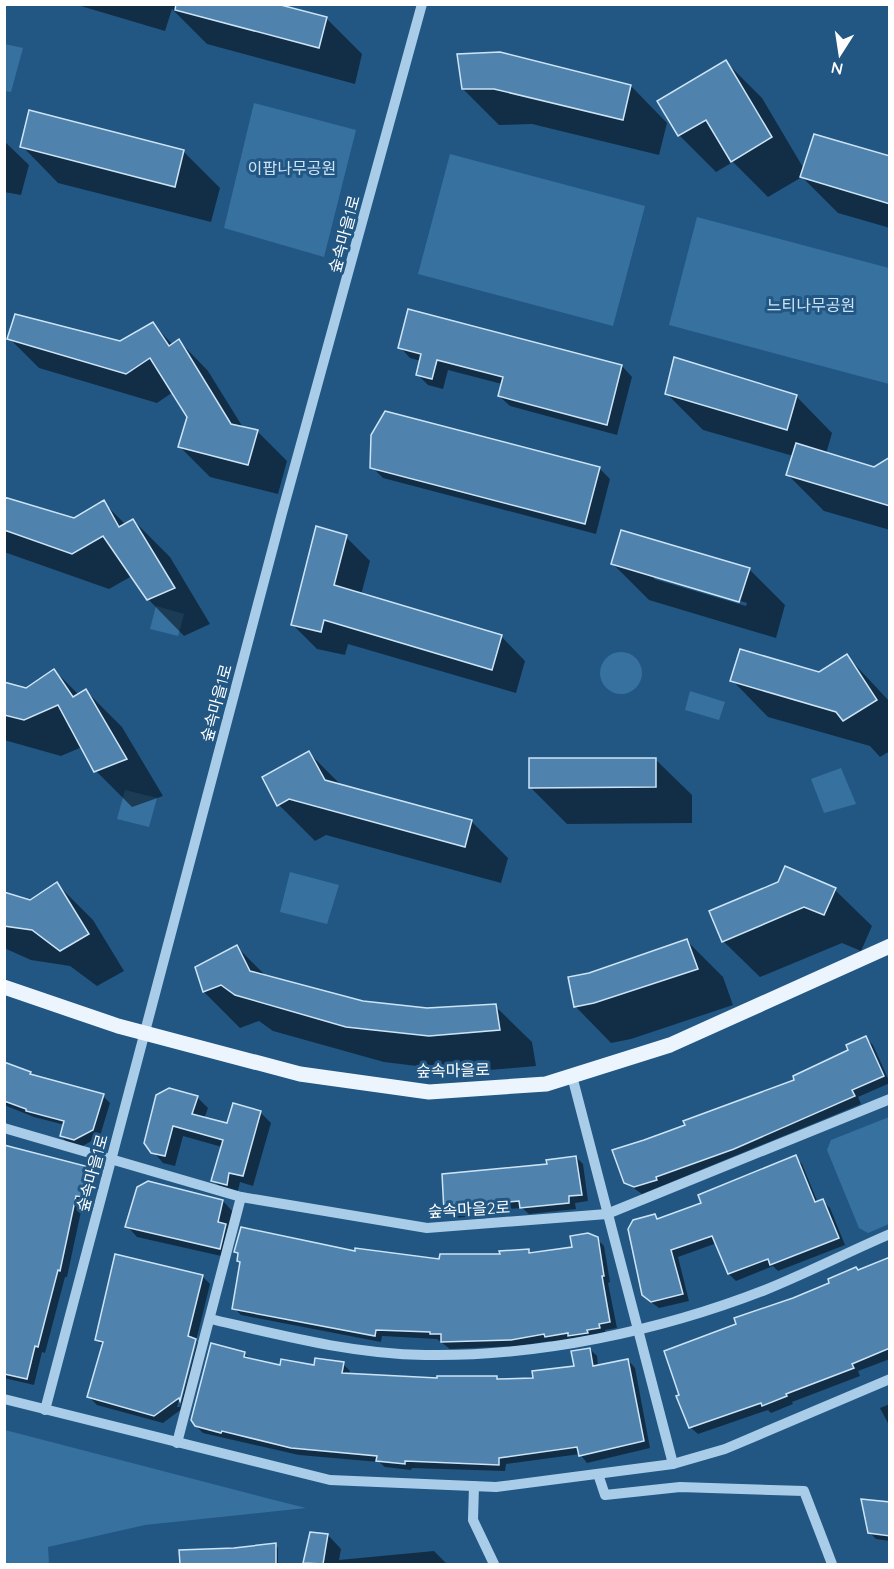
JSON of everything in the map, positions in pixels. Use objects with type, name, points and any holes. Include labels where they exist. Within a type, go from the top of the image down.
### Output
[{"type":"main road","name":"숲속마을로","points":[[4,987],[144,1033],[300,1074],[429,1092],[546,1084],[670,1045],[890,946]]},
{"type":"street","name":"숲속마을1로","points":[[45,1410],[295,468],[423,4]]},
{"type":"street","points":[[572,1076],[673,1464]]},
{"type":"street","name":"숲속마을2로","points":[[4,1128],[241,1197],[427,1228],[607,1214],[890,1099]]},
{"type":"street","points":[[177,1443],[241,1197]]},
{"type":"street","points":[[210,1319],[314,1343],[423,1355],[502,1353],[637,1331],[765,1290],[890,1234]]},
{"type":"street","points":[[4,1399],[330,1480],[496,1487],[673,1464],[725,1449],[890,1379]]},
{"type":"street","points":[[598,1474],[605,1496],[680,1487],[804,1491],[832,1564]]},
{"type":"street","points":[[474,1486],[473,1520],[494,1564]]},
{"type":"green space","points":[[5,44],[23,48],[11,92],[5,91]]},
{"type":"green space","name":"이팝나무공원","points":[[254,103],[356,130],[324,257],[224,228]]},
{"type":"green space","points":[[450,154],[645,206],[613,326],[418,274]]},
{"type":"green space","name":"느티나무공원","points":[[697,217],[889,268],[889,384],[669,325]]},
{"type":"green space","points":[[156,606],[184,614],[178,636],[150,629]]},
{"type":"green space","points":[[621,652],[629,653],[636,658],[641,665],[641,681],[636,688],[629,693],[621,694],[613,693],[606,688],[601,681],[600,673],[601,665],[606,658],[613,653]]},
{"type":"green space","points":[[690,691],[725,702],[719,720],[685,710]]},
{"type":"green space","points":[[841,768],[856,804],[824,813],[811,779]]},
{"type":"green space","points":[[125,790],[157,798],[149,827],[117,819]]},
{"type":"green space","points":[[290,872],[339,885],[327,924],[280,912]]},
{"type":"green space","points":[[889,1117],[889,1224],[868,1233],[859,1228],[827,1150],[831,1140]]},
{"type":"green space","points":[[5,1430],[306,1508],[145,1525],[48,1547],[49,1564],[5,1564]]},
{"type":"building","points":[[176,4],[277,4],[327,17],[319,48],[175,10]]},
{"type":"building","points":[[500,52],[631,85],[623,120],[494,89],[462,89],[457,54]]},
{"type":"building","points":[[726,60],[772,137],[731,162],[706,120],[678,136],[657,101]]},
{"type":"building","points":[[29,110],[184,150],[175,187],[20,147]]},
{"type":"building","points":[[814,134],[890,156],[890,204],[800,177]]},
{"type":"building","points":[[408,309],[622,365],[607,425],[498,396],[503,377],[437,360],[432,379],[416,375],[421,354],[398,348]]},
{"type":"building","points":[[15,314],[120,341],[153,322],[169,346],[179,339],[231,424],[258,430],[248,465],[178,447],[187,417],[150,358],[126,374],[7,339]]},
{"type":"building","points":[[674,357],[797,395],[787,430],[665,394]]},
{"type":"building","points":[[385,411],[600,467],[585,524],[370,468],[371,435]]},
{"type":"building","points":[[796,443],[874,467],[890,457],[890,506],[786,475]]},
{"type":"building","points":[[4,497],[74,518],[104,500],[119,527],[133,519],[175,588],[147,600],[103,536],[72,554],[4,530]]},
{"type":"building","points":[[316,526],[347,535],[334,585],[502,635],[492,670],[324,620],[321,632],[291,625]]},
{"type":"building","points":[[621,530],[750,568],[739,602],[611,564]]},
{"type":"building","points":[[740,649],[819,672],[847,654],[877,700],[843,721],[836,712],[730,681]]},
{"type":"building","points":[[54,669],[73,697],[86,689],[127,759],[94,772],[58,705],[24,720],[4,715],[4,682],[26,688]]},
{"type":"building","points":[[309,751],[325,780],[472,820],[465,847],[289,799],[277,806],[262,777]]},
{"type":"building","points":[[529,758],[656,758],[656,787],[529,788]]},
{"type":"building","points":[[785,866],[836,888],[824,915],[804,907],[722,942],[709,911],[778,882]]},
{"type":"building","points":[[57,882],[89,934],[60,951],[32,930],[4,926],[4,892],[30,900]]},
{"type":"building","points":[[687,939],[698,969],[594,1003],[574,1007],[568,977],[589,973]]},
{"type":"building","points":[[237,945],[250,971],[363,1001],[427,1008],[496,1004],[500,1030],[429,1036],[346,1027],[235,995],[221,985],[203,992],[195,967]]},
{"type":"building","points":[[866,1036],[884,1076],[852,1090],[855,1096],[734,1149],[656,1177],[657,1180],[634,1187],[624,1183],[612,1150],[685,1125],[683,1121],[794,1080],[793,1076],[848,1050],[846,1045]]},
{"type":"building","points":[[4,1062],[31,1072],[30,1074],[104,1094],[93,1130],[74,1140],[60,1136],[64,1121],[26,1111],[26,1109],[4,1101]]},
{"type":"building","points":[[169,1088],[198,1096],[192,1114],[227,1123],[233,1103],[261,1111],[243,1176],[229,1173],[227,1185],[211,1181],[223,1140],[173,1126],[165,1156],[151,1153],[144,1143],[156,1095]]},
{"type":"building","points":[[4,1145],[89,1167],[83,1197],[76,1196],[60,1271],[58,1270],[38,1347],[35,1346],[27,1379],[4,1374]]},
{"type":"building","points":[[796,1155],[815,1202],[823,1199],[839,1238],[770,1265],[768,1259],[728,1274],[712,1236],[671,1250],[683,1294],[651,1302],[642,1295],[628,1229],[633,1220],[655,1214],[657,1219],[701,1203],[698,1195]]},
{"type":"building","points":[[576,1156],[582,1195],[569,1196],[569,1203],[520,1208],[519,1201],[472,1205],[473,1210],[444,1212],[442,1174],[547,1164],[546,1160]]},
{"type":"building","points":[[148,1181],[223,1200],[218,1222],[226,1224],[220,1249],[125,1227],[137,1187]]},
{"type":"building","points":[[241,1227],[355,1251],[355,1248],[439,1259],[440,1254],[500,1254],[499,1251],[529,1249],[529,1253],[572,1247],[570,1236],[588,1233],[598,1237],[610,1322],[599,1324],[600,1328],[587,1330],[588,1333],[568,1336],[568,1333],[545,1337],[544,1334],[511,1340],[441,1342],[441,1334],[430,1334],[430,1332],[376,1330],[375,1336],[232,1309],[240,1262],[237,1261],[238,1253],[234,1252]]},
{"type":"building","points":[[115,1254],[203,1275],[188,1336],[196,1339],[180,1401],[179,1398],[154,1416],[87,1397],[103,1342],[95,1340]]},
{"type":"building","points":[[890,1257],[890,1348],[852,1364],[854,1368],[786,1394],[787,1396],[762,1406],[761,1403],[689,1428],[676,1396],[679,1395],[664,1351],[736,1324],[734,1318],[829,1283],[828,1279],[856,1267],[858,1270]]},
{"type":"building","points":[[211,1343],[245,1352],[244,1357],[280,1365],[281,1359],[314,1365],[315,1358],[344,1362],[342,1373],[437,1378],[437,1376],[497,1376],[497,1379],[533,1378],[532,1371],[574,1366],[571,1351],[590,1348],[593,1366],[628,1359],[644,1441],[579,1456],[577,1447],[499,1458],[499,1465],[405,1461],[405,1464],[376,1461],[377,1456],[291,1448],[222,1431],[221,1433],[195,1426],[191,1420]]},
{"type":"building","points":[[861,1499],[890,1502],[890,1536],[868,1533]]},
{"type":"building","points":[[310,1532],[328,1534],[323,1564],[303,1563]]},
{"type":"building","points":[[276,1543],[276,1564],[180,1564],[179,1550],[234,1548]]}]
